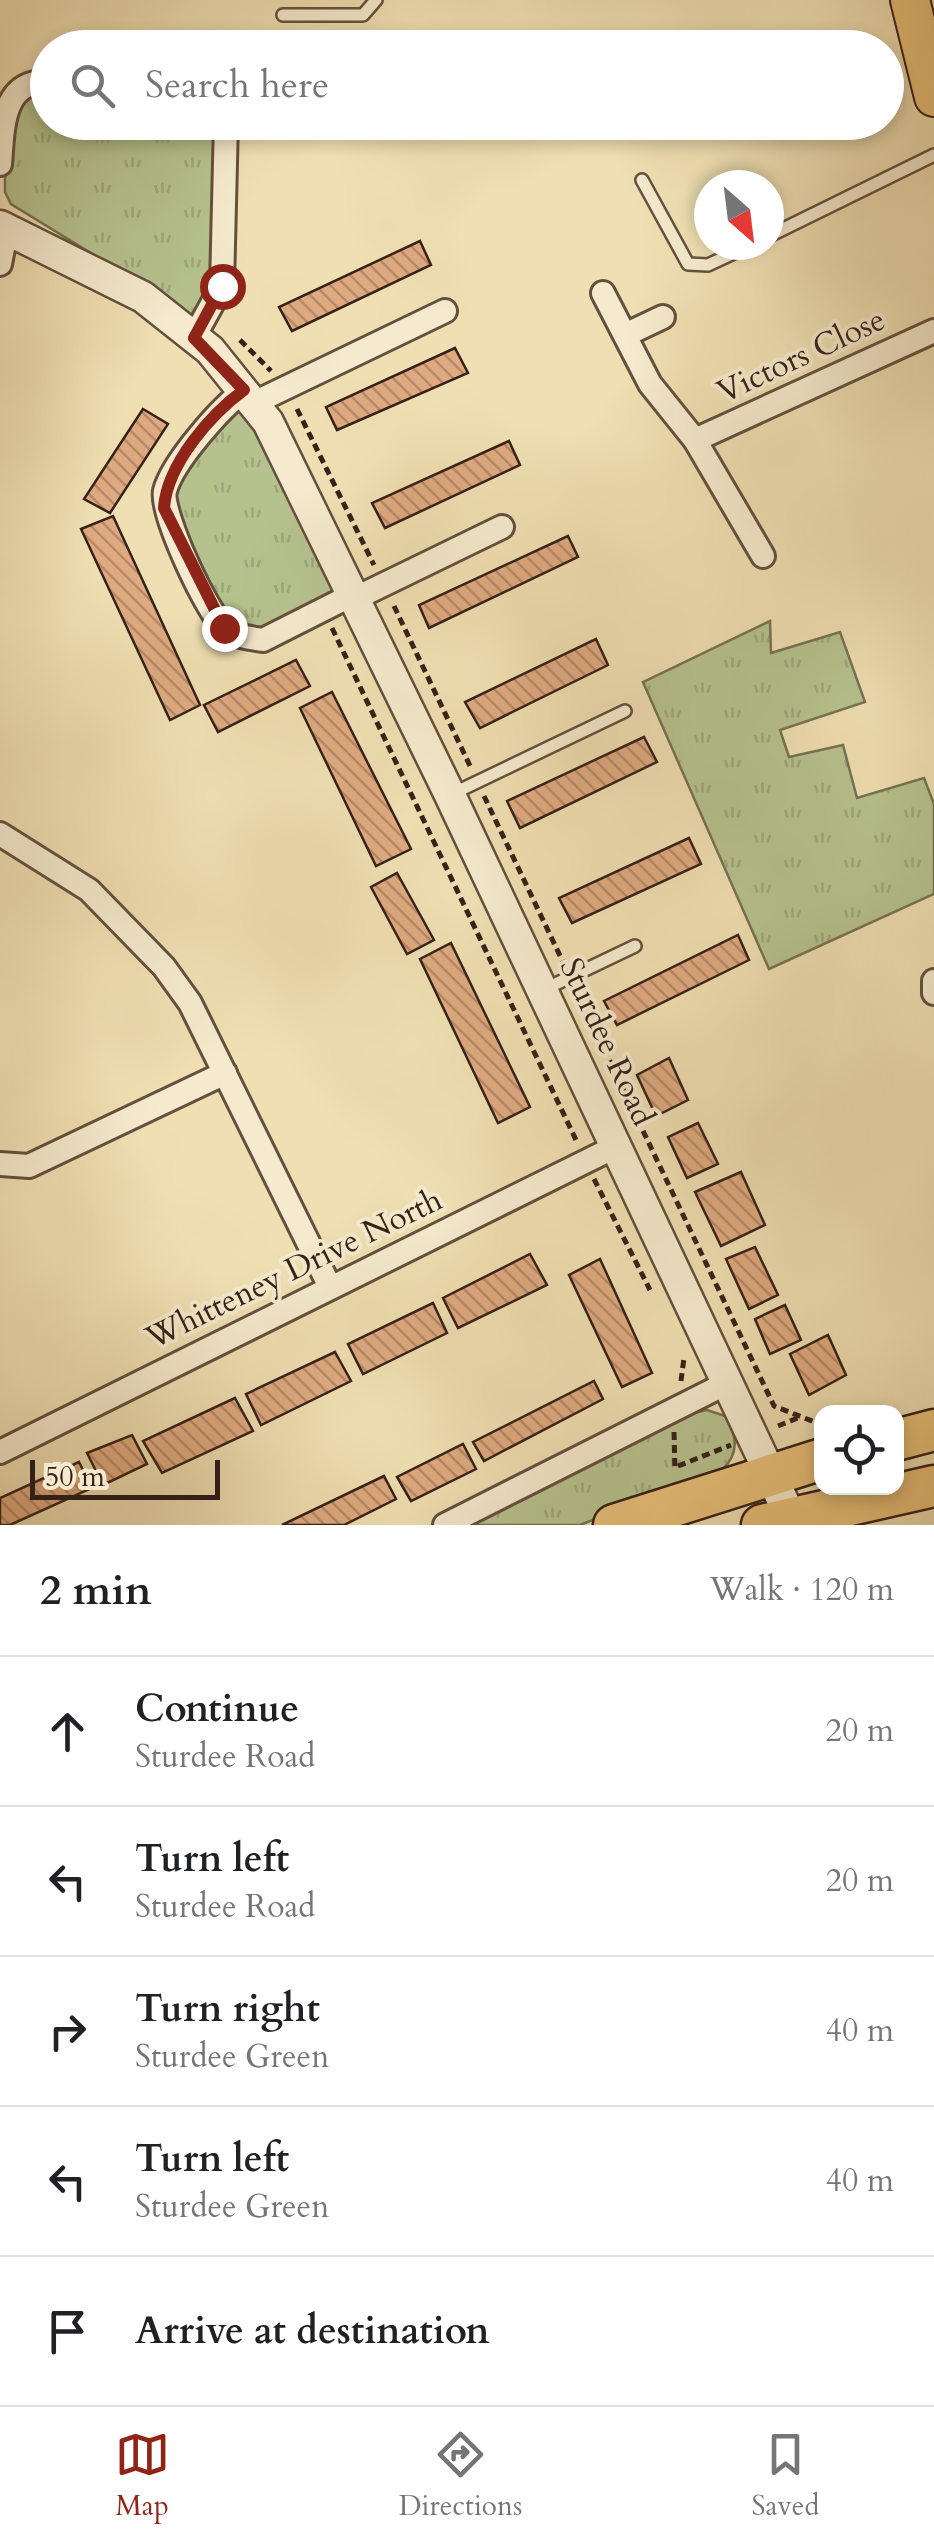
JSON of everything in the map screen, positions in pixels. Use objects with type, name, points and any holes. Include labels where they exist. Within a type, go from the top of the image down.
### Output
[{"type":"highway","points":[[904,1438],[934,1430]]},
{"type":"highway","points":[[614,1525],[814,1461]]},
{"type":"highway","points":[[776,1522],[934,1486]]},
{"type":"main road","points":[[910,0],[934,96]]},
{"type":"street","points":[[0,164],[6,108],[18,91],[30,85]]},
{"type":"street","points":[[194,338],[222,286],[226,140]]},
{"type":"street","points":[[0,264],[4,227]]},
{"type":"street","name":"Sturdee Road","points":[[4,227],[144,297],[194,338],[250,396],[355,596],[730,1382],[771,1473],[776,1522]]},
{"type":"street","name":"Victors Close","points":[[603,293],[650,384],[695,440],[762,556]]},
{"type":"street","points":[[445,311],[217,410],[165,488],[164,508],[224,628],[263,640],[502,527]]},
{"type":"street","points":[[624,335],[662,317]]},
{"type":"street","name":"Victors Close","points":[[695,440],[934,330]]},
{"type":"street","points":[[0,834],[89,890],[136,935],[190,1003],[330,1287]]},
{"type":"street","points":[[934,981],[934,993]]},
{"type":"street","points":[[0,1164],[29,1166],[226,1073]]},
{"type":"street","name":"Whitteney Drive North","points":[[0,1452],[617,1146]]},
{"type":"street","points":[[446,1525],[730,1382]]},
{"type":"lane","points":[[283,15],[363,15],[376,0]]},
{"type":"lane","points":[[784,229],[934,155]]},
{"type":"lane","points":[[642,180],[688,264],[708,266],[720,260]]},
{"type":"lane","points":[[450,795],[626,711]]},
{"type":"lane","points":[[543,990],[635,946]]},
{"type":"path","points":[[323,610],[651,1292]]},
{"type":"path","points":[[667,1413],[686,1360],[677,1343]]},
{"type":"green space","points":[[18,91],[30,91],[30,140],[226,140],[223,249],[194,337],[112,266],[11,204],[5,192],[5,108]]},
{"type":"green space","points":[[245,390],[354,594],[263,640],[224,628],[165,488]]},
{"type":"green space","points":[[770,621],[771,653],[840,632],[865,702],[780,730],[789,757],[843,745],[857,798],[924,778],[934,804],[934,894],[769,969],[643,682]]},
{"type":"green space","points":[[707,1410],[725,1416],[734,1437],[732,1457],[722,1470],[580,1525],[468,1525],[689,1414]]},
{"type":"building","points":[[420,241],[431,265],[292,331],[279,307]]},
{"type":"building","points":[[455,348],[468,373],[337,430],[326,407]]},
{"type":"building","points":[[143,409],[168,424],[110,513],[84,499]]},
{"type":"building","points":[[509,441],[520,465],[385,528],[372,503]]},
{"type":"building","points":[[113,516],[200,705],[170,720],[81,529]]},
{"type":"building","points":[[568,536],[578,557],[429,628],[419,605]]},
{"type":"building","points":[[596,639],[608,665],[480,728],[465,702]]},
{"type":"building","points":[[296,660],[310,686],[218,732],[204,705]]},
{"type":"building","points":[[332,692],[411,849],[376,866],[300,708]]},
{"type":"building","points":[[644,737],[657,762],[520,828],[507,801]]},
{"type":"building","points":[[689,838],[701,864],[572,923],[559,898]]},
{"type":"building","points":[[397,873],[434,940],[407,954],[371,887]]},
{"type":"building","points":[[738,935],[749,960],[617,1025],[604,1001]]},
{"type":"building","points":[[451,943],[530,1107],[498,1123],[420,959]]},
{"type":"building","points":[[669,1058],[688,1100],[656,1116],[637,1075]]},
{"type":"building","points":[[698,1123],[718,1164],[687,1178],[668,1137]]},
{"type":"building","points":[[741,1172],[765,1225],[721,1246],[695,1192]]},
{"type":"building","points":[[755,1247],[778,1295],[749,1309],[726,1259]]},
{"type":"building","points":[[530,1254],[547,1285],[458,1328],[443,1298]]},
{"type":"building","points":[[600,1259],[652,1373],[622,1387],[569,1275]]},
{"type":"building","points":[[433,1303],[447,1333],[363,1374],[348,1344]]},
{"type":"building","points":[[785,1305],[801,1340],[770,1354],[755,1319]]},
{"type":"building","points":[[828,1335],[846,1375],[809,1395],[790,1354]]},
{"type":"building","points":[[335,1352],[351,1381],[261,1425],[246,1394]]},
{"type":"building","points":[[594,1381],[603,1399],[484,1461],[473,1442]]},
{"type":"building","points":[[235,1398],[253,1431],[162,1473],[143,1441]]},
{"type":"building","points":[[132,1435],[147,1464],[103,1485],[87,1453]]},
{"type":"building","points":[[463,1444],[476,1469],[411,1501],[397,1477]]},
{"type":"building","points":[[79,1462],[92,1488],[10,1525],[0,1525],[0,1498]]},
{"type":"building","points":[[384,1476],[396,1499],[344,1525],[282,1525]]},
{"type":"route","points":[[222,286],[194,338],[210,350],[244,390],[217,410],[165,488],[164,508],[207,603],[224,628]]}]
